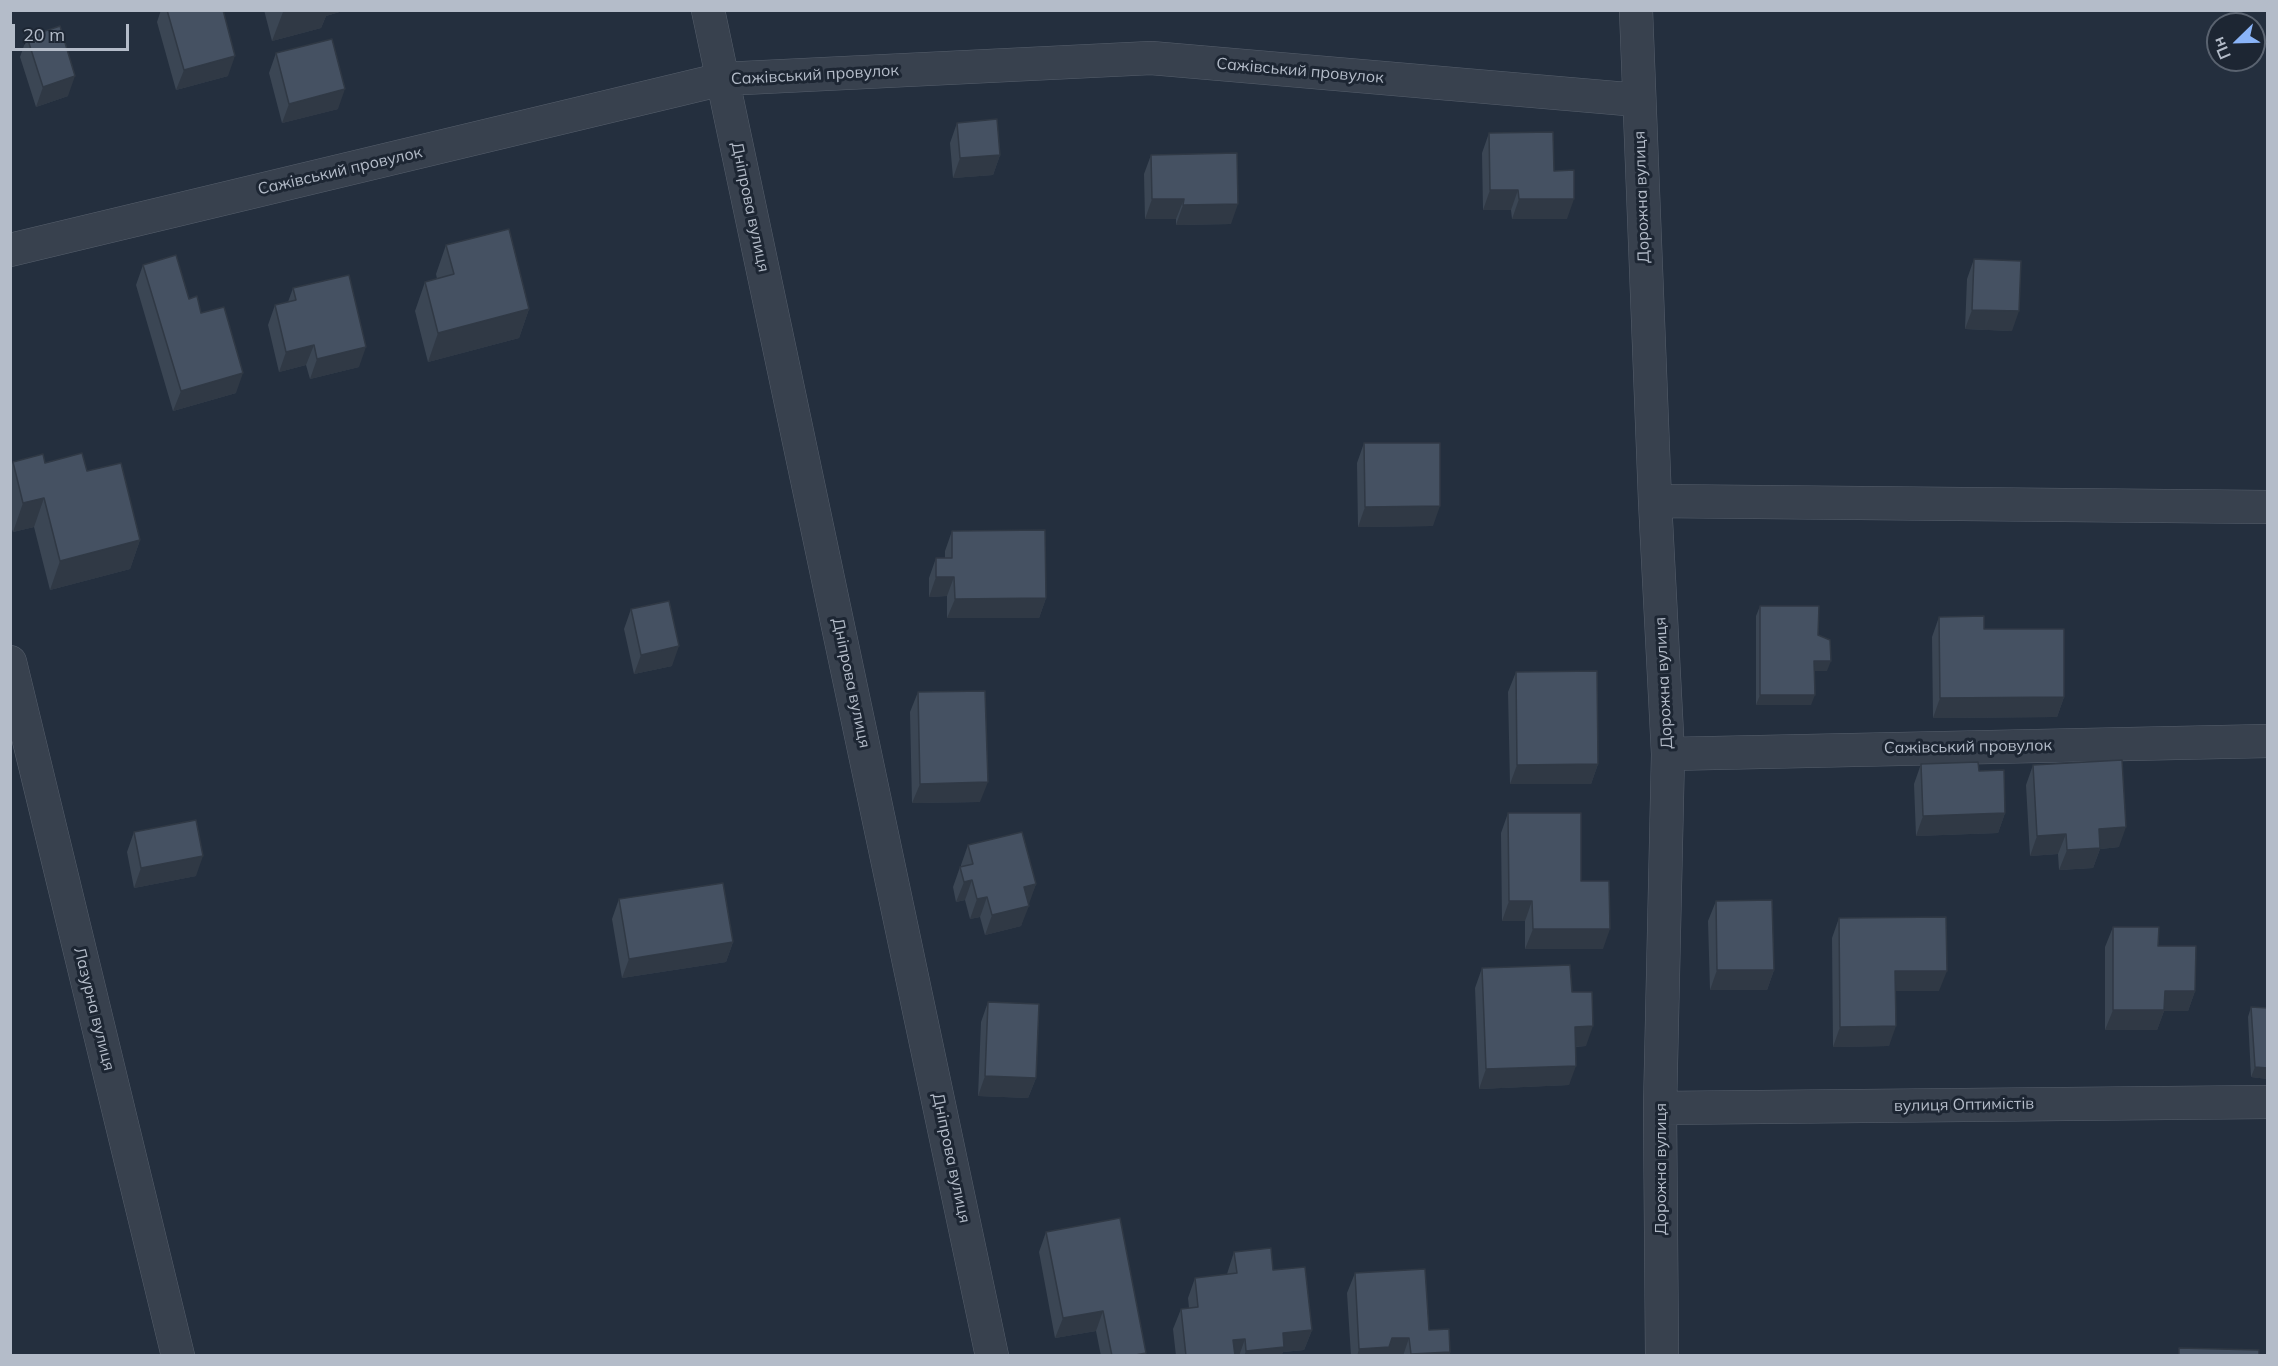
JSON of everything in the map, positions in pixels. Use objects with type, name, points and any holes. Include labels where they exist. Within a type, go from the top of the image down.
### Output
[{"type":"street","name":"Дніпрова вулиця","points":[[708,10],[992,1356]]},
{"type":"street","name":"Дорожна вулиця","points":[[1636,10],[1655,501],[1668,754],[1660,1108],[1662,1356]]},
{"type":"street","name":"Сажівський провулок","points":[[10,250],[723,80],[1151,58],[1638,100]]},
{"type":"street","points":[[1655,501],[2268,507]]},
{"type":"street","name":"Лазурна вулиця","points":[[10,662],[178,1356]]},
{"type":"street","name":"Сажівський провулок","points":[[1668,754],[2268,741]]},
{"type":"street","name":"вулиця Оптимістів","points":[[1660,1108],[2268,1102]]},
{"type":"building","points":[[167,10],[223,10],[235,56],[184,70]]},
{"type":"building","points":[[60,26],[75,76],[43,87],[27,37]]},
{"type":"building","points":[[332,39],[345,89],[289,104],[276,53]]},
{"type":"building","points":[[997,119],[1000,155],[960,158],[957,123]]},
{"type":"building","points":[[1553,132],[1554,171],[1574,170],[1574,199],[1519,199],[1518,190],[1490,190],[1489,133]]},
{"type":"building","points":[[1237,153],[1238,204],[1183,205],[1184,199],[1152,199],[1151,155]]},
{"type":"building","points":[[509,229],[529,309],[438,333],[425,282],[454,274],[446,245]]},
{"type":"building","points":[[176,255],[189,299],[197,296],[201,313],[224,307],[243,373],[181,391],[143,265]]},
{"type":"building","points":[[1974,259],[2021,261],[2019,311],[1972,310]]},
{"type":"building","points":[[349,275],[366,347],[317,359],[314,345],[286,352],[275,305],[296,300],[293,288]]},
{"type":"building","points":[[1364,443],[1440,443],[1440,506],[1365,507]]},
{"type":"building","points":[[82,453],[87,471],[121,463],[140,540],[60,561],[44,498],[23,503],[13,462],[43,454],[45,463]]},
{"type":"building","points":[[1045,530],[1046,598],[955,599],[954,577],[936,577],[936,558],[952,558],[952,531]]},
{"type":"building","points":[[669,601],[679,646],[641,655],[631,609]]},
{"type":"building","points":[[1760,606],[1819,606],[1818,635],[1830,640],[1831,661],[1814,661],[1815,695],[1760,695]]},
{"type":"building","points":[[1984,616],[1984,629],[2064,629],[2064,697],[1940,698],[1939,617]]},
{"type":"building","points":[[1597,671],[1598,764],[1517,765],[1516,672]]},
{"type":"building","points":[[985,691],[988,782],[920,784],[918,692]]},
{"type":"building","points":[[2122,760],[2126,827],[2099,829],[2100,848],[2067,850],[2066,834],[2037,836],[2033,765]]},
{"type":"building","points":[[1978,762],[1979,771],[2004,770],[2005,813],[1923,816],[1921,764]]},
{"type":"building","points":[[1508,813],[1581,813],[1581,881],[1609,881],[1610,929],[1533,929],[1532,901],[1509,901]]},
{"type":"building","points":[[196,820],[203,856],[141,868],[134,832]]},
{"type":"building","points":[[1022,832],[1036,884],[1024,887],[1029,906],[992,915],[987,897],[977,899],[972,880],[964,882],[960,867],[973,864],[968,845]]},
{"type":"building","points":[[723,883],[733,942],[629,959],[619,899]]},
{"type":"building","points":[[1772,900],[1774,970],[1717,970],[1716,901]]},
{"type":"building","points":[[1946,917],[1947,971],[1895,971],[1896,1026],[1840,1027],[1839,918]]},
{"type":"building","points":[[2113,927],[2159,927],[2158,946],[2196,946],[2195,991],[2165,991],[2164,1010],[2113,1010]]},
{"type":"building","points":[[1570,965],[1572,992],[1592,992],[1593,1026],[1575,1027],[1576,1066],[1486,1069],[1482,968]]},
{"type":"building","points":[[988,1002],[1039,1004],[1036,1078],[985,1076]]},
{"type":"building","points":[[2251,1007],[2268,1008],[2268,1068],[2255,1067]]},
{"type":"building","points":[[1120,1218],[1146,1353],[1130,1356],[1112,1356],[1103,1311],[1063,1318],[1046,1232]]},
{"type":"building","points":[[1271,1248],[1273,1270],[1305,1267],[1312,1330],[1283,1333],[1284,1347],[1246,1351],[1245,1339],[1233,1340],[1235,1356],[1186,1356],[1181,1309],[1198,1307],[1195,1278],[1237,1273],[1234,1252]]},
{"type":"building","points":[[1425,1269],[1429,1330],[1449,1329],[1450,1352],[1411,1354],[1409,1338],[1392,1338],[1389,1347],[1359,1349],[1355,1273]]},
{"type":"building","points":[[2179,1348],[2259,1350],[2259,1356],[2179,1356]]}]
